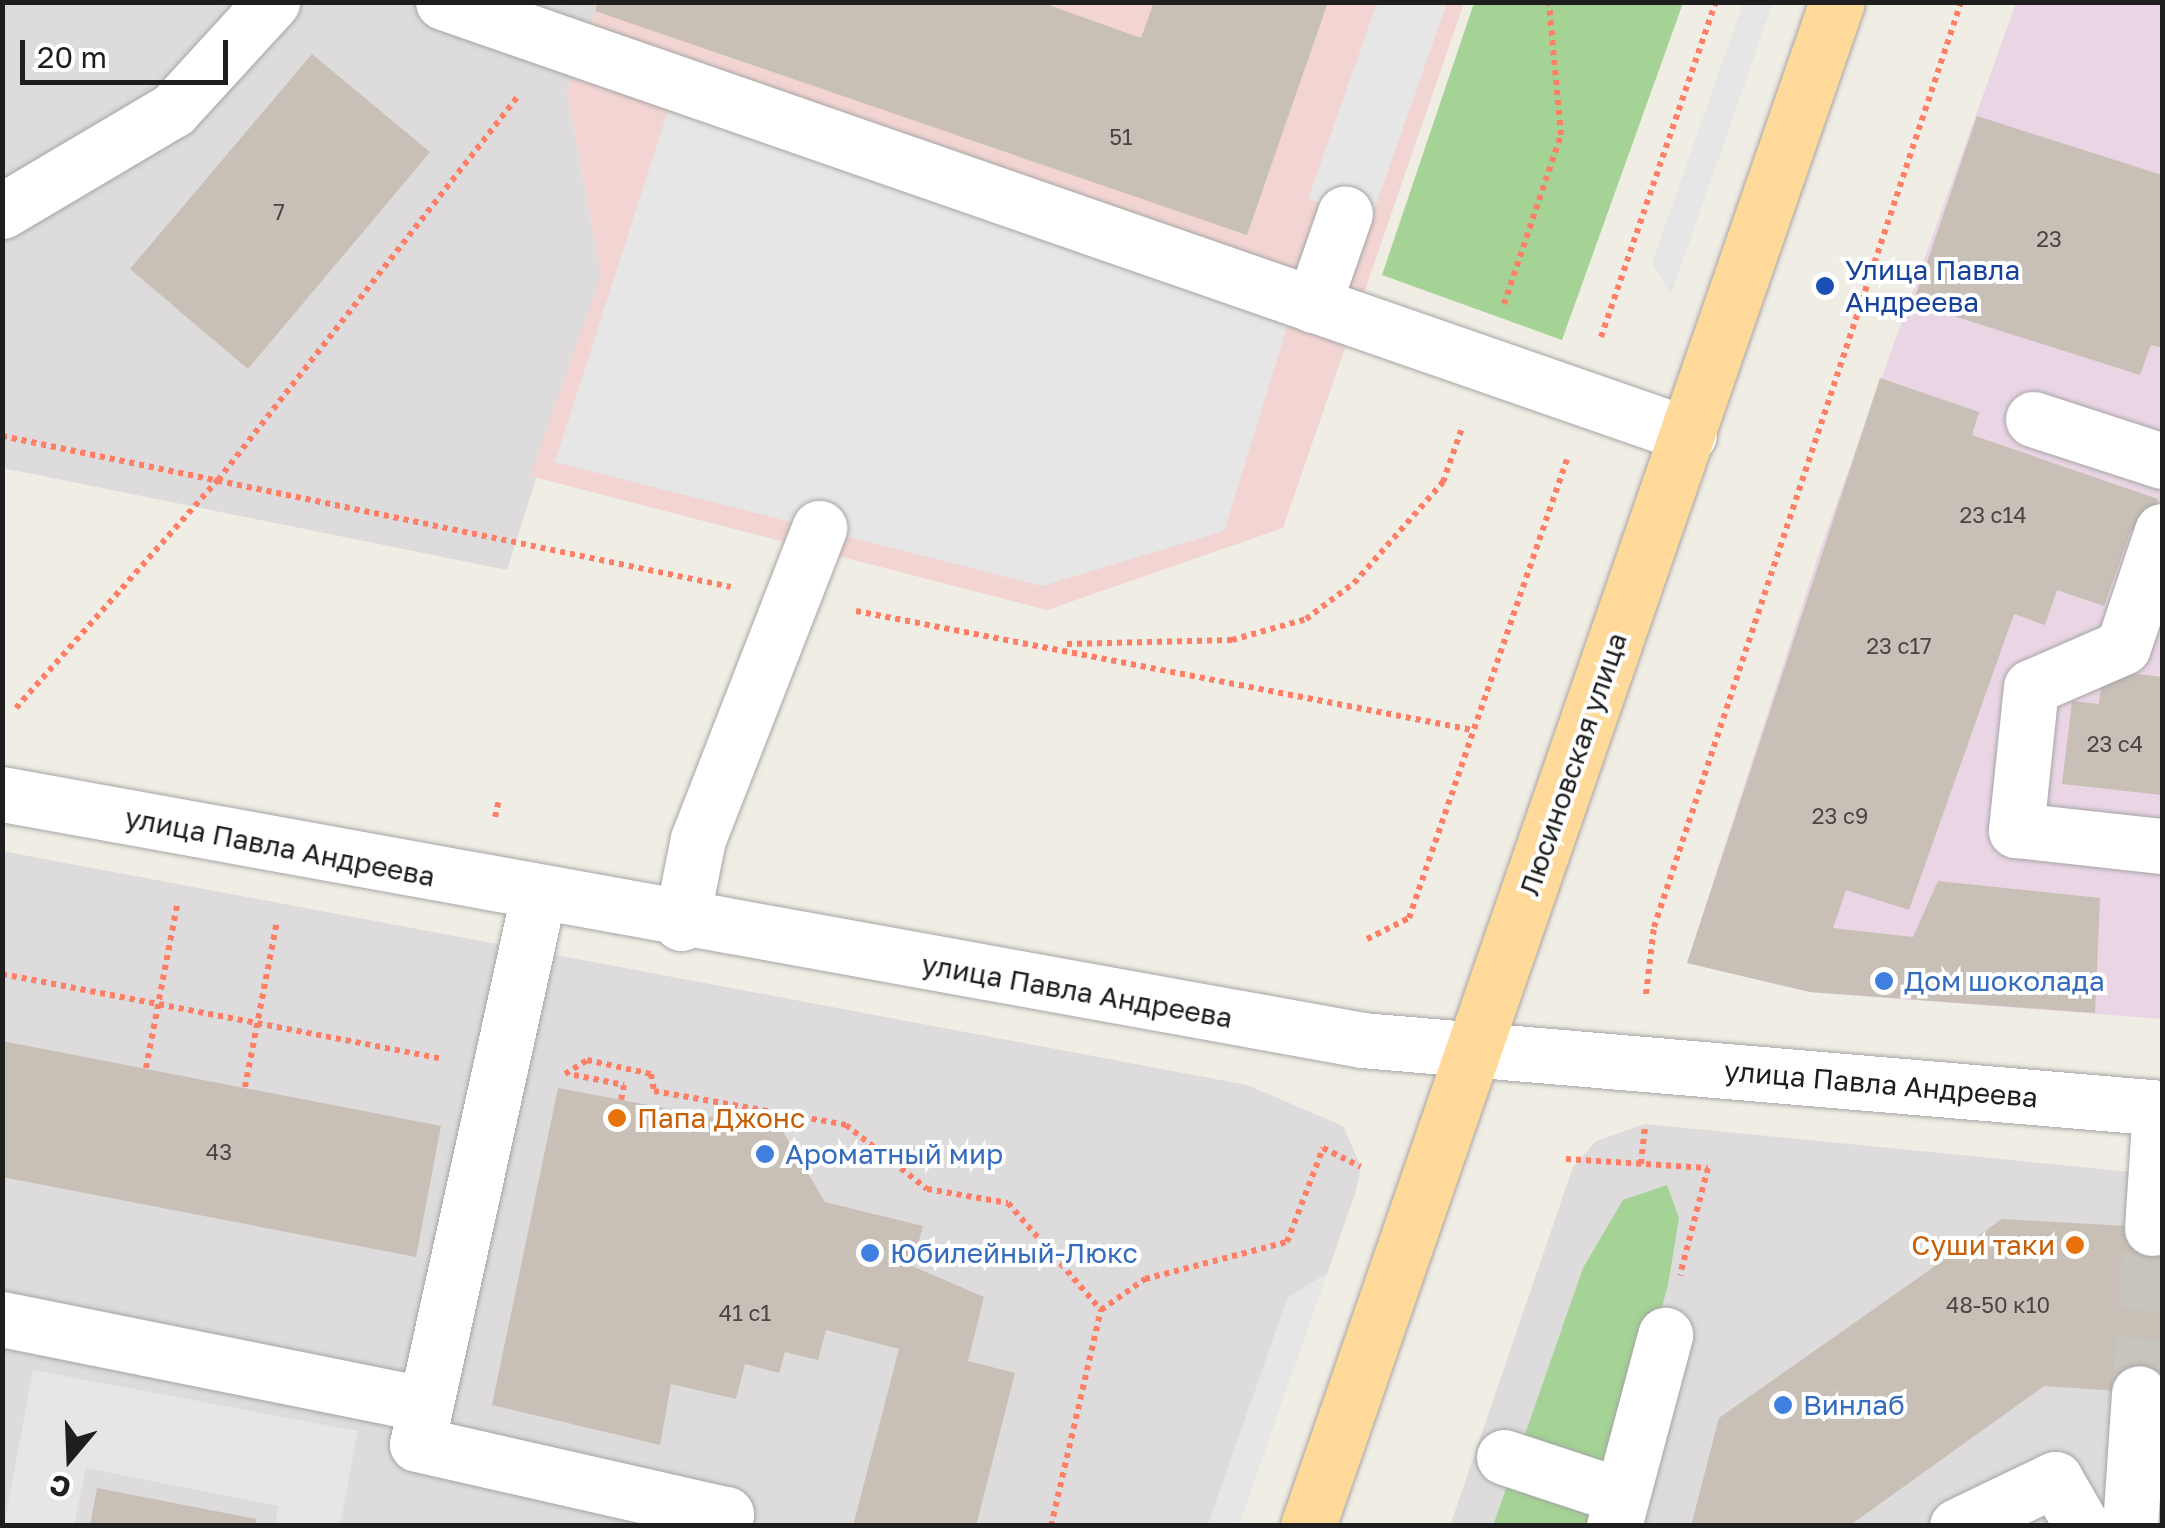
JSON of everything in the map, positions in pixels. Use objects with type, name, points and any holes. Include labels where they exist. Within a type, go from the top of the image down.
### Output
[{"type":"main road","name":"Люсиновская улица","points":[[1308,1526],[1837,2]]},
{"type":"street","points":[[2,211],[172,110],[272,2]]},
{"type":"street","points":[[443,2],[1689,435]]},
{"type":"street","points":[[1313,304],[1345,213]]},
{"type":"street","points":[[2032,420],[2162,461]]},
{"type":"street","points":[[681,924],[698,839],[819,528]]},
{"type":"street","points":[[2162,531],[2143,649],[2031,687],[2016,830],[2162,846]]},
{"type":"street","name":"улица Павла Андреева","points":[[2,794],[681,924],[1362,1040],[2161,1108]]},
{"type":"street","points":[[538,896],[416,1444],[726,1514],[723,1526]]},
{"type":"street","points":[[2152,1228],[2161,1108]]},
{"type":"street","points":[[2,1319],[425,1404]]},
{"type":"street","points":[[1504,1456],[1618,1511],[1665,1335]]},
{"type":"street","points":[[2130,1526],[2140,1393]]},
{"type":"street","points":[[1957,1526],[2055,1480],[2082,1526]]},
{"type":"path","points":[[1056,644],[1232,640],[1306,619],[1354,583],[1443,482],[1561,135],[1549,2]]},
{"type":"path","points":[[1367,939],[1409,918],[1716,2]]},
{"type":"path","points":[[1646,994],[1654,927],[1961,2]]},
{"type":"path","points":[[16,708],[218,480],[561,43]]},
{"type":"path","points":[[146,1068],[178,902]]},
{"type":"path","points":[[245,1088],[277,921]]},
{"type":"path","points":[[2,974],[497,1070],[573,1075],[624,1086],[622,1100]]},
{"type":"path","points":[[573,1075],[587,1060],[651,1074],[654,1091],[846,1125],[927,1190],[1008,1203],[1101,1310]]},
{"type":"path","points":[[1642,1164],[1645,1124]]},
{"type":"path","points":[[1050,1526],[1101,1310],[1145,1279],[1287,1242],[1322,1148],[1361,1168]]},
{"type":"path","points":[[1566,1159],[1708,1168],[1665,1335]]},
{"type":"shaded area","points":[[2,3],[598,3],[567,92],[601,275],[507,570],[3,468]]},
{"type":"shaded area","points":[[598,3],[1464,3],[1283,528],[1047,610],[530,476],[601,275],[567,91]]},
{"type":"shaded area","points":[[1377,3],[1447,3],[1370,222],[1308,199]]},
{"type":"shaded area","points":[[1743,3],[1773,3],[1671,295],[1652,263]]},
{"type":"shaded area","points":[[2016,3],[2162,3],[2162,1019],[1810,992],[1687,963],[1821,547]]},
{"type":"shaded area","points":[[674,92],[1294,305],[1224,531],[1042,586],[555,462]]},
{"type":"shaded area","points":[[2,851],[1247,1085],[1343,1126],[1361,1167],[1356,1191],[1327,1274],[1288,1297],[1208,1525],[3,1525]]},
{"type":"shaded area","points":[[1645,1124],[2162,1175],[2162,1525],[1450,1526],[1573,1167],[1596,1141]]},
{"type":"shaded area","points":[[1327,1274],[1239,1525],[1208,1525],[1288,1297]]},
{"type":"shaded area","points":[[33,1370],[358,1431],[340,1525],[275,1525],[278,1506],[86,1468],[74,1525],[4,1525]]},
{"type":"green space","points":[[1474,3],[1683,3],[1562,340],[1382,275]]},
{"type":"green space","points":[[1667,1185],[1679,1218],[1668,1285],[1601,1525],[1493,1526],[1583,1268],[1623,1200]]},
{"type":"building","points":[[598,2],[1040,2],[1141,38],[1154,2],[1328,2],[1247,235],[595,11]]},
{"type":"building","points":[[312,54],[430,152],[248,369],[130,269]]},
{"type":"building","points":[[1977,116],[2162,175],[2162,348],[2151,345],[2140,375],[1913,303]]},
{"type":"building","points":[[1880,378],[1979,412],[1972,435],[2158,499],[2146,535],[2131,530],[2104,606],[2057,590],[2045,625],[2014,614],[1909,910],[1846,890],[1833,928],[1913,937],[1938,881],[2100,898],[2095,1013],[1810,992],[1687,963]]},
{"type":"building","points":[[2103,670],[2162,677],[2162,795],[2062,784],[2072,701],[2099,704]]},
{"type":"building","points":[[2,1041],[441,1126],[416,1257],[2,1177]]},
{"type":"building","points":[[558,1088],[782,1130],[825,1202],[923,1226],[912,1266],[984,1297],[968,1361],[1015,1373],[976,1526],[853,1526],[899,1349],[826,1330],[818,1360],[785,1352],[779,1373],[745,1364],[736,1399],[671,1384],[660,1445],[492,1405]]},
{"type":"building","points":[[2002,1219],[2162,1228],[2162,1394],[2044,1386],[1849,1526],[1691,1526],[1719,1418]]},
{"type":"building","points":[[97,1488],[256,1519],[255,1526],[90,1526]]},
{"type":"tunnel","points":[[2139,1393],[2152,1228]]},
{"type":"place","name":"Улица Павла Андреева","points":[[1825,286]]},
{"type":"place","name":"Дом шоколада","points":[[1884,981]]},
{"type":"place","name":"Папа Джонс","points":[[617,1118]]},
{"type":"place","name":"Ароматный мир","points":[[765,1154]]},
{"type":"place","name":"Суши таки","points":[[2075,1245]]},
{"type":"place","name":"Юбилейный-Люкс","points":[[870,1253]]},
{"type":"place","name":"Винлаб","points":[[1783,1405]]}]
